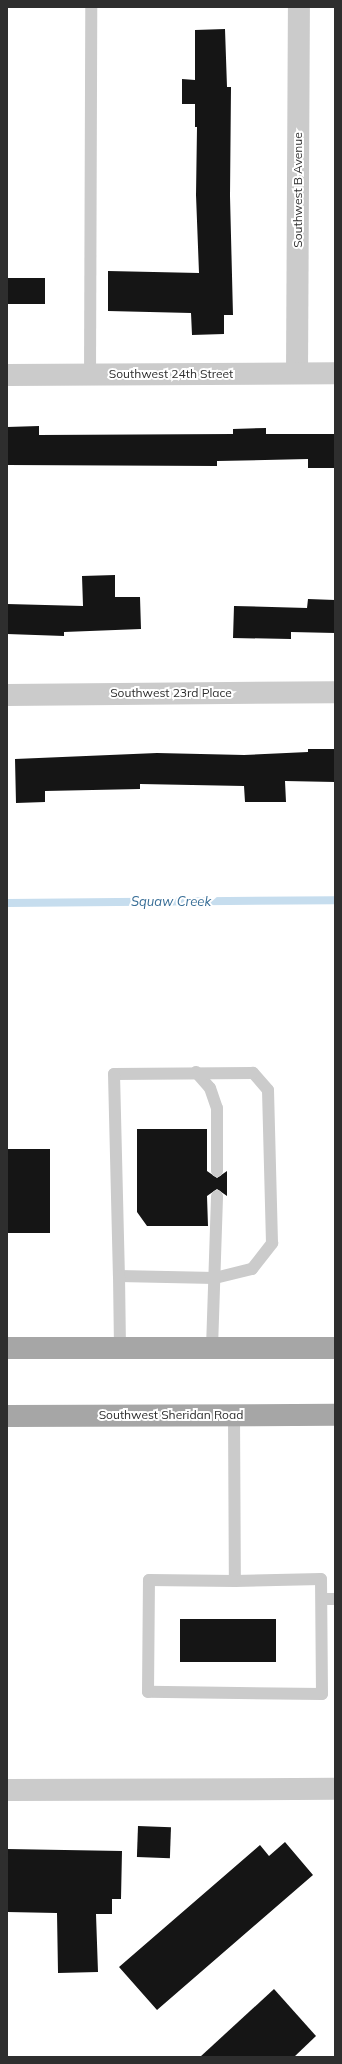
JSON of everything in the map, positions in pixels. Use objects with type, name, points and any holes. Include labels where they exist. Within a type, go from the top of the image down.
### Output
[{"type":"main road","points":[[7,1348],[335,1348]]},
{"type":"main road","name":"Southwest Sheridan Road","points":[[7,1416],[335,1414]]},
{"type":"street","name":"Southwest B Avenue","points":[[297,373],[300,7]]},
{"type":"street","name":"Southwest 24th Street","points":[[7,375],[335,373]]},
{"type":"street","name":"Southwest 23rd Place","points":[[7,695],[335,692]]},
{"type":"street","points":[[7,1790],[335,1789]]},
{"type":"lane","points":[[90,374],[91,7]]},
{"type":"lane","points":[[196,1072],[210,1088],[218,1108],[217,1171]]},
{"type":"lane","points":[[118,1276],[215,1278],[252,1269],[272,1242],[268,1090],[253,1073],[196,1072],[114,1074],[118,1276],[120,1348]]},
{"type":"lane","points":[[212,1348],[216,1196]]},
{"type":"lane","points":[[234,1415],[235,1581]]},
{"type":"lane","points":[[321,1579],[322,1694],[148,1692],[149,1580],[235,1581],[321,1579]]},
{"type":"lane","points":[[322,1599],[335,1599]]},
{"type":"building","points":[[225,29],[227,87],[231,87],[230,196],[233,315],[224,315],[224,334],[192,335],[191,313],[108,311],[108,271],[199,273],[196,195],[197,127],[195,127],[195,104],[182,104],[182,79],[195,80],[195,30]]},
{"type":"building","points":[[7,278],[45,278],[45,304],[7,304]]},
{"type":"building","points":[[39,426],[39,435],[233,434],[233,429],[266,428],[266,434],[335,434],[335,468],[308,468],[308,459],[217,461],[217,466],[7,465],[7,427]]},
{"type":"building","points":[[115,575],[115,597],[140,597],[141,629],[64,632],[64,636],[7,634],[7,604],[83,606],[82,576]]},
{"type":"building","points":[[308,599],[335,600],[335,633],[291,632],[291,639],[233,638],[234,606],[307,608]]},
{"type":"building","points":[[308,749],[335,749],[335,782],[285,781],[286,802],[245,802],[244,786],[140,784],[140,789],[45,791],[45,802],[16,803],[15,759],[157,753],[244,755],[308,752]]},
{"type":"building","points":[[137,1129],[207,1129],[207,1171],[217,1178],[227,1171],[227,1196],[217,1189],[207,1196],[208,1226],[147,1226],[137,1212]]},
{"type":"building","points":[[7,1149],[50,1149],[50,1233],[7,1233]]},
{"type":"building","points":[[180,1619],[276,1619],[276,1662],[180,1662]]},
{"type":"building","points":[[138,1826],[171,1827],[170,1858],[137,1857]]},
{"type":"building","points":[[285,1842],[313,1875],[157,2010],[119,1967],[260,1845],[269,1856]]},
{"type":"building","points":[[7,1849],[122,1851],[121,1899],[112,1899],[112,1914],[96,1914],[98,1972],[58,1973],[57,1913],[7,1912]]},
{"type":"building","points":[[274,1989],[316,2036],[294,2057],[200,2057]]},
{"type":"waterway","name":"Squaw Creek","points":[[7,903],[335,900]]}]
